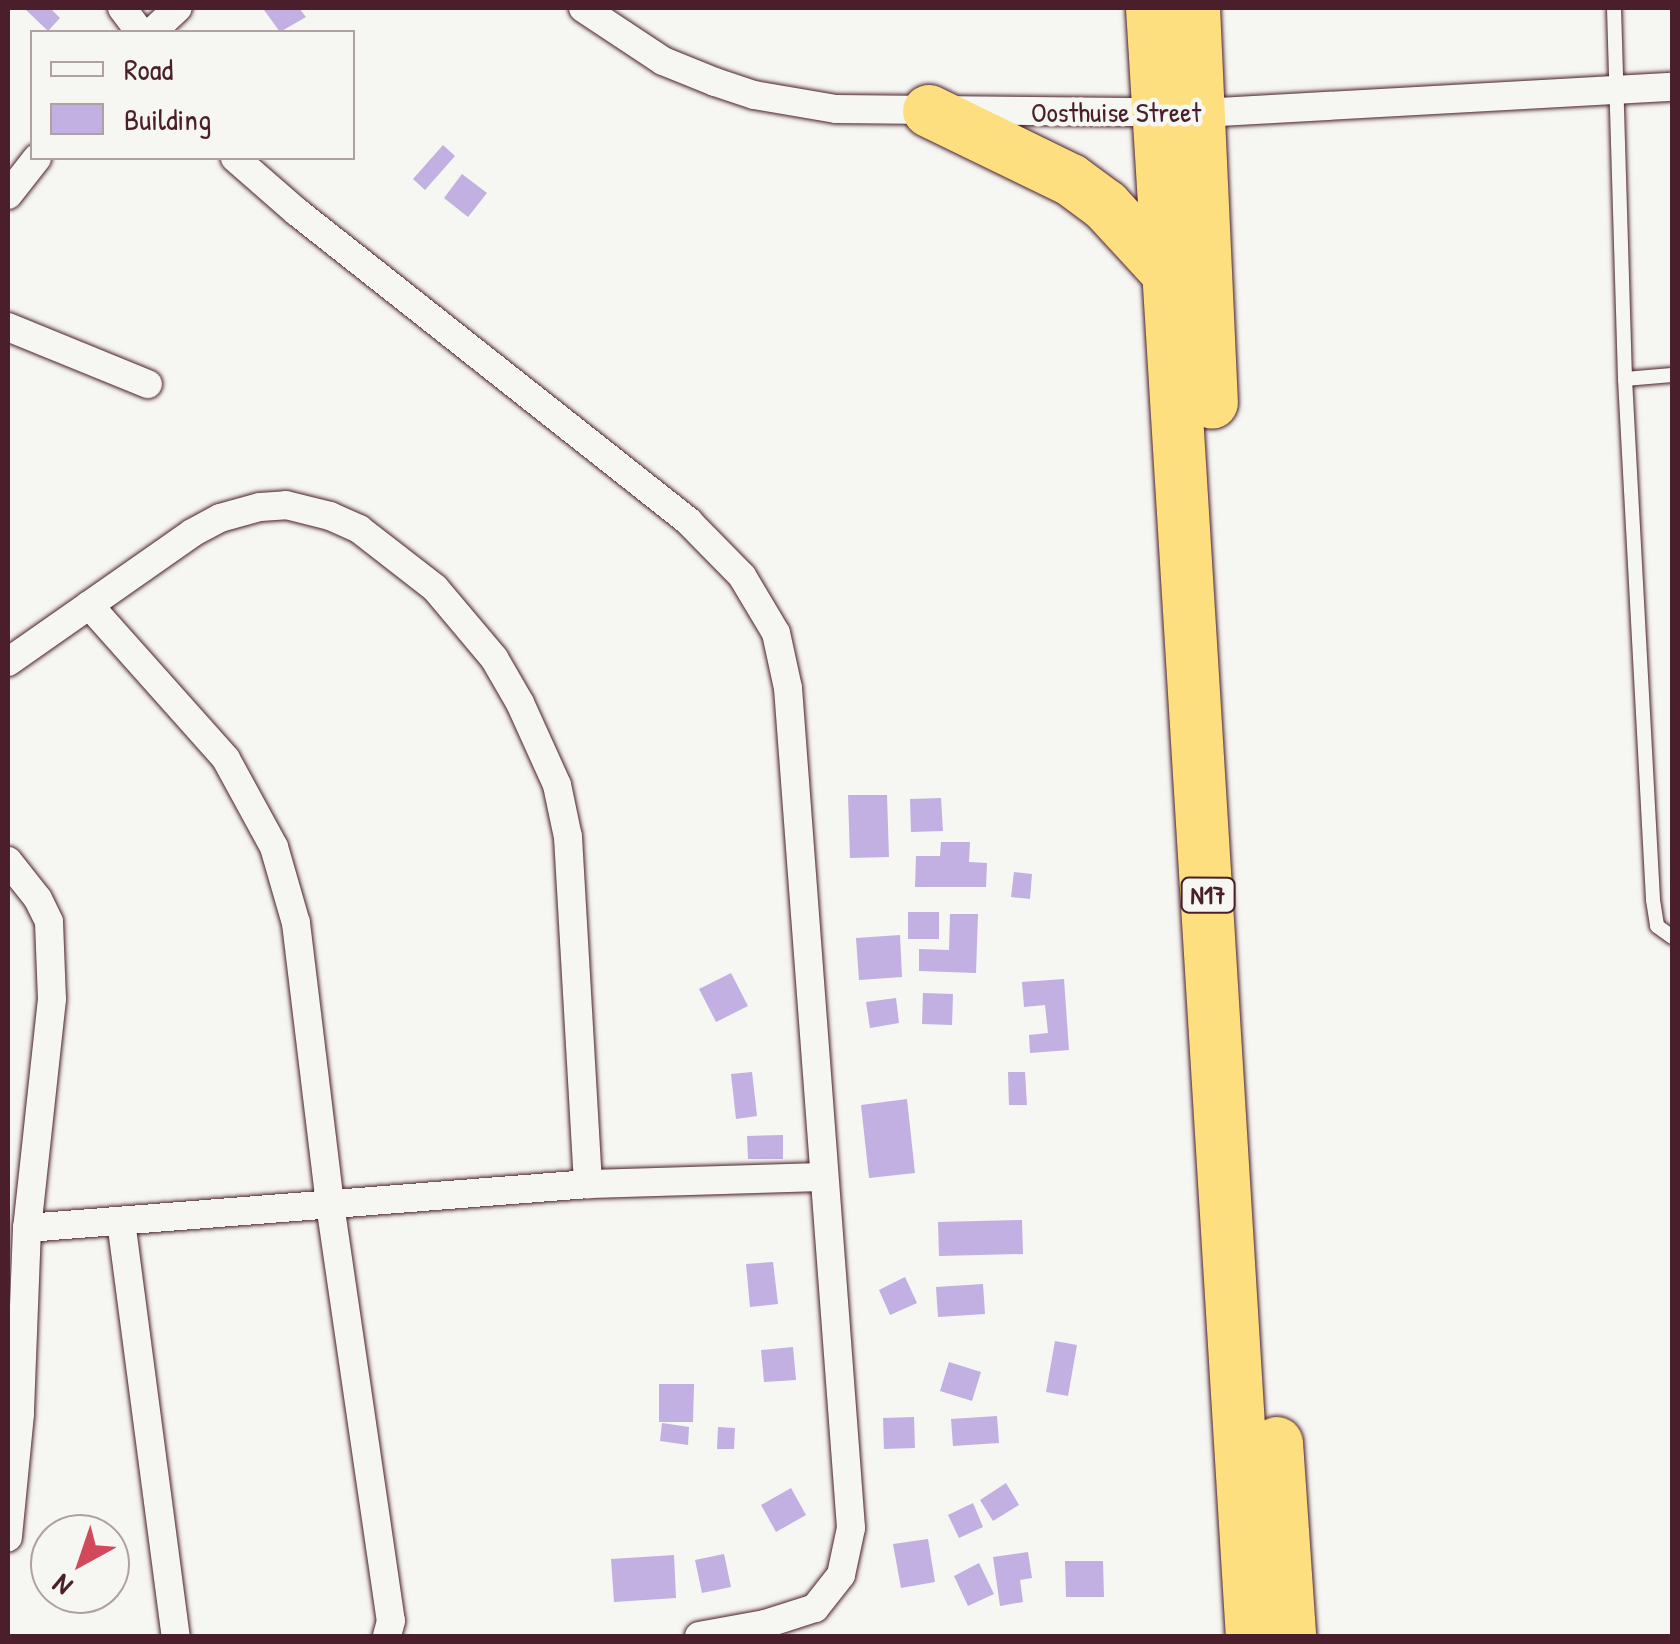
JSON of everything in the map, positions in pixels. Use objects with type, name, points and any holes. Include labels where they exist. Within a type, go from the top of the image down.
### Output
[{"type":"highway","name":"N17","points":[[1152,8],[1180,113],[1216,526],[1290,1636]]},
{"type":"highway","name":"N17","points":[[1194,8],[1180,113],[1168,272],[1252,1636]]},
{"type":"highway","points":[[928,112],[1071,180],[1106,206],[1168,272]]},
{"type":"street","points":[[122,8],[138,30]]},
{"type":"street","points":[[154,30],[178,8]]},
{"type":"street","name":"Oosthuise Street","points":[[584,8],[662,61],[754,96],[836,109],[1180,113],[1672,87]]},
{"type":"street","points":[[8,195],[35,160]]},
{"type":"street","points":[[237,160],[297,212],[689,522],[742,576],[776,633],[788,688],[851,1528],[841,1576],[815,1608],[764,1624],[699,1636]]},
{"type":"street","points":[[8,327],[148,384]]},
{"type":"street","points":[[8,662],[220,518],[286,505],[330,516],[359,530],[435,588],[494,658],[520,703],[557,785],[568,837],[588,1184]]},
{"type":"street","points":[[89,604],[226,759],[253,802],[274,848],[296,923],[330,1204],[390,1621],[387,1636]]},
{"type":"street","points":[[8,861],[38,899],[48,922],[52,947],[52,999],[27,1228],[20,1414],[8,1537]]},
{"type":"street","points":[[27,1228],[588,1184],[824,1176]]},
{"type":"street","points":[[121,1221],[176,1636]]},
{"type":"lane","points":[[1614,8],[1625,379],[1653,900],[1658,926],[1672,937]]},
{"type":"lane","points":[[1625,379],[1672,375]]},
{"type":"building","points":[[24,8],[50,8],[60,18],[47,30]]},
{"type":"building","points":[[299,8],[306,17],[279,30],[264,10]]},
{"type":"building","points":[[443,145],[455,156],[425,190],[413,179]]},
{"type":"building","points":[[462,174],[487,193],[468,217],[444,198]]},
{"type":"building","points":[[848,795],[887,795],[889,857],[850,858]]},
{"type":"building","points":[[941,798],[943,831],[911,832],[910,799]]},
{"type":"building","points":[[941,842],[970,842],[969,862],[987,863],[986,887],[915,887],[916,856],[940,856]]},
{"type":"building","points":[[1014,872],[1032,874],[1030,899],[1011,897]]},
{"type":"building","points":[[908,912],[939,912],[939,939],[908,939]]},
{"type":"building","points":[[950,914],[978,914],[976,973],[919,971],[919,949],[949,950]]},
{"type":"building","points":[[900,935],[902,977],[859,980],[856,938]]},
{"type":"building","points":[[731,973],[748,1006],[716,1022],[699,989]]},
{"type":"building","points":[[1064,979],[1069,1050],[1030,1053],[1029,1035],[1048,1033],[1045,1005],[1024,1007],[1022,982]]},
{"type":"building","points":[[923,993],[953,994],[952,1025],[922,1024]]},
{"type":"building","points":[[896,998],[899,1023],[870,1028],[866,1002]]},
{"type":"building","points":[[752,1072],[757,1116],[736,1119],[731,1074]]},
{"type":"building","points":[[1008,1072],[1025,1072],[1027,1105],[1009,1105]]},
{"type":"building","points":[[907,1099],[915,1173],[869,1178],[861,1105]]},
{"type":"building","points":[[783,1135],[783,1159],[748,1159],[747,1136]]},
{"type":"building","points":[[1022,1220],[1023,1254],[939,1256],[938,1222]]},
{"type":"building","points":[[773,1262],[778,1304],[750,1307],[746,1264]]},
{"type":"building","points":[[905,1277],[917,1303],[890,1315],[879,1290]]},
{"type":"building","points":[[983,1284],[985,1314],[938,1317],[936,1287]]},
{"type":"building","points":[[1055,1341],[1077,1345],[1068,1396],[1046,1392]]},
{"type":"building","points":[[793,1347],[796,1380],[764,1382],[761,1350]]},
{"type":"building","points":[[949,1362],[981,1372],[972,1401],[940,1391]]},
{"type":"building","points":[[659,1384],[694,1384],[693,1422],[659,1422]]},
{"type":"building","points":[[997,1416],[999,1443],[953,1446],[951,1419]]},
{"type":"building","points":[[914,1417],[915,1448],[884,1449],[883,1418]]},
{"type":"building","points":[[662,1423],[689,1427],[688,1445],[660,1441]]},
{"type":"building","points":[[718,1427],[735,1428],[734,1449],[717,1449]]},
{"type":"building","points":[[1006,1483],[1019,1505],[993,1521],[980,1500]]},
{"type":"building","points":[[791,1488],[806,1515],[776,1532],[761,1505]]},
{"type":"building","points":[[973,1503],[983,1527],[959,1538],[948,1515]]},
{"type":"building","points":[[928,1539],[935,1582],[901,1588],[893,1544]]},
{"type":"building","points":[[1028,1552],[1032,1578],[1020,1580],[1023,1602],[1000,1606],[993,1557]]},
{"type":"building","points":[[724,1554],[731,1587],[702,1593],[695,1560]]},
{"type":"building","points":[[674,1555],[676,1598],[614,1602],[611,1559]]},
{"type":"building","points":[[1065,1561],[1103,1561],[1104,1597],[1066,1597]]},
{"type":"building","points":[[979,1563],[994,1594],[968,1606],[954,1576]]}]
